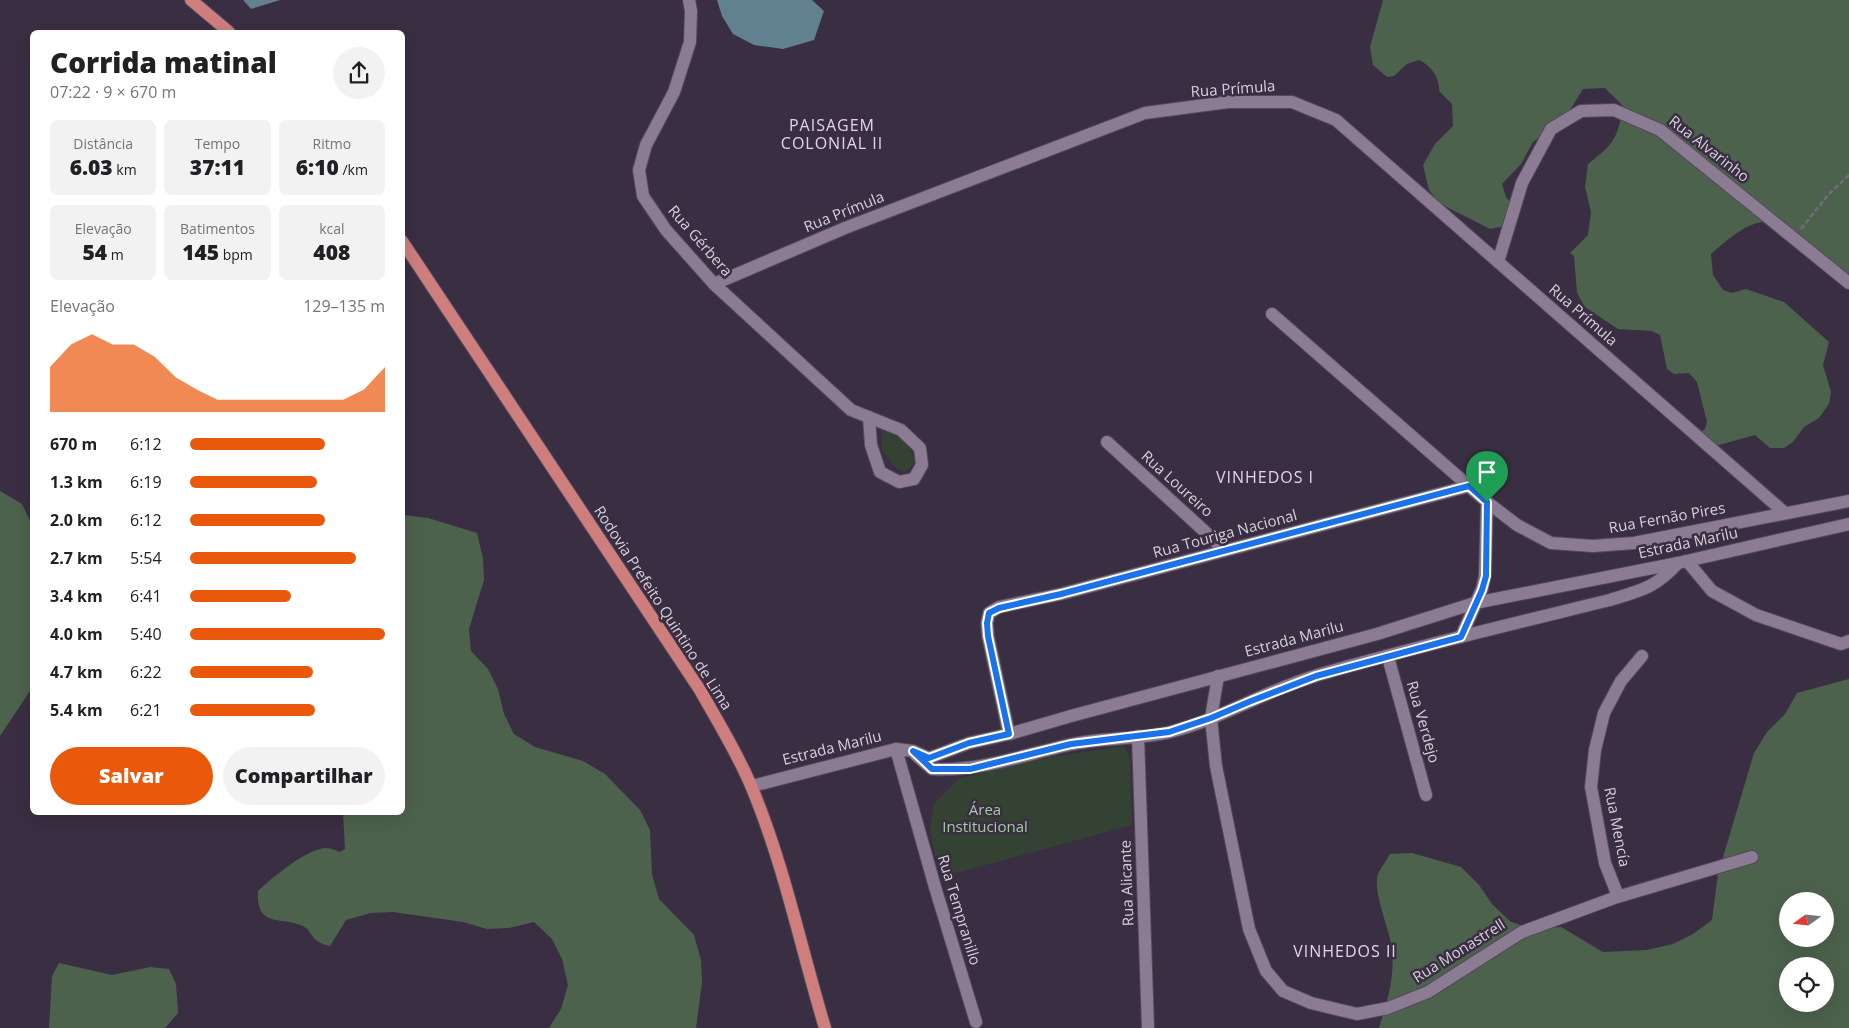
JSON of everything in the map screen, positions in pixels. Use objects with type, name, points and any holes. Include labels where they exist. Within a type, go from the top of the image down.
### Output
[{"type":"main road","points":[[191,0],[227,30]]},
{"type":"main road","name":"Rodovia Prefeito Quintino de Lima","points":[[405,246],[700,690],[752,786],[776,852],[825,1028]]},
{"type":"street","name":"Rua Gérbera","points":[[688,0],[691,11],[690,42],[674,92],[646,145],[639,170],[643,196],[666,230],[714,284],[851,410],[901,430],[920,448],[922,465],[914,479],[899,482],[880,472],[871,445],[869,418]]},
{"type":"street","name":"Rua Prímula","points":[[714,284],[845,228],[1144,113],[1228,102],[1292,102],[1336,120],[1785,513]]},
{"type":"street","name":"Rua Alvarinho","points":[[1498,262],[1522,183],[1551,129],[1581,111],[1614,110],[1660,130],[1849,283]]},
{"type":"street","name":"Rua Fernão Pires","points":[[1272,314],[1487,502],[1517,524],[1551,543],[1593,546],[1634,543],[1849,501]]},
{"type":"street","name":"Rua Loureiro","points":[[1106,442],[1226,550]]},
{"type":"street","name":"Rua Touriga Nacional","points":[[1009,734],[988,636],[987,623],[989,613],[999,608],[1061,594],[1469,486]]},
{"type":"street","points":[[1461,637],[1482,590],[1486,576],[1487,502]]},
{"type":"street","name":"Estrada Marilu","points":[[752,786],[896,748],[913,751],[929,758],[969,743],[1009,734],[1377,634],[1475,603],[1682,562],[1849,524]]},
{"type":"street","points":[[913,751],[932,769],[970,769],[1071,744],[1169,732],[1211,718],[1316,676],[1427,645],[1610,600],[1639,591],[1654,585],[1682,562],[1712,590],[1756,615],[1841,644],[1849,641]]},
{"type":"street","name":"Rua Mencía","points":[[1618,896],[1605,863],[1591,787],[1595,750],[1604,712],[1621,681],[1642,656]]},
{"type":"street","name":"Rua Verdejo","points":[[1388,657],[1426,795]]},
{"type":"street","name":"Rua Monastrell","points":[[1218,676],[1211,718],[1216,766],[1250,929],[1266,971],[1283,991],[1311,1003],[1357,1014],[1388,1008],[1428,992],[1522,932],[1618,896],[1752,857]]},
{"type":"street","name":"Rua Alicante","points":[[1138,736],[1148,1028]]},
{"type":"street","name":"Rua Tempranillo","points":[[896,748],[935,887],[976,1022]]},
{"type":"path","points":[[1794,238],[1828,195],[1849,175]]},
{"type":"green space","points":[[1383,0],[1849,0],[1849,274],[1793,236],[1763,222],[1756,223],[1742,230],[1711,254],[1713,275],[1723,290],[1732,293],[1746,289],[1784,302],[1829,342],[1823,365],[1831,392],[1829,404],[1819,418],[1804,427],[1793,442],[1784,448],[1770,448],[1755,435],[1715,446],[1698,434],[1705,429],[1707,422],[1697,382],[1689,373],[1674,374],[1667,369],[1660,335],[1652,331],[1618,329],[1585,307],[1577,293],[1574,256],[1570,253],[1588,235],[1591,212],[1585,187],[1588,164],[1604,151],[1613,140],[1621,117],[1623,106],[1605,88],[1583,89],[1570,110],[1552,128],[1533,142],[1521,164],[1502,184],[1506,197],[1519,212],[1516,224],[1490,229],[1439,203],[1429,190],[1423,165],[1435,144],[1453,126],[1452,104],[1439,91],[1438,81],[1434,72],[1419,60],[1407,64],[1394,76],[1387,77],[1373,65],[1370,47]]},
{"type":"green space","points":[[881,430],[894,434],[904,440],[915,462],[910,468],[903,472],[894,466],[882,451]]},
{"type":"green space","points":[[0,491],[22,504],[30,521],[30,691],[0,736]]},
{"type":"green space","points":[[405,515],[428,518],[477,533],[483,558],[484,580],[469,629],[471,651],[488,669],[498,689],[504,714],[514,734],[535,747],[583,761],[605,774],[640,810],[650,830],[652,874],[659,899],[694,935],[701,960],[702,982],[696,1028],[549,1028],[561,1009],[568,985],[562,959],[552,939],[534,922],[509,928],[487,929],[463,922],[393,912],[371,913],[346,920],[330,946],[317,941],[303,926],[271,919],[261,911],[258,903],[258,891],[289,865],[317,850],[327,848],[340,852],[345,849],[343,815],[405,815]]},
{"type":"green space","points":[[1849,679],[1849,1028],[1379,1028],[1390,989],[1393,959],[1391,941],[1379,900],[1377,881],[1379,871],[1390,854],[1412,853],[1461,867],[1479,885],[1492,904],[1511,922],[1535,929],[1561,927],[1603,952],[1647,950],[1673,944],[1693,934],[1712,920],[1718,874],[1754,753],[1767,732],[1785,714],[1797,693]]},
{"type":"green space","name":"Área Institucional","points":[[1124,746],[1130,760],[1132,825],[953,874],[943,875],[936,860],[930,830],[934,804],[960,778],[1051,757]]},
{"type":"green space","points":[[59,963],[112,975],[150,967],[169,969],[176,984],[178,1013],[165,1028],[49,1028],[52,976]]},
{"type":"water","points":[[243,0],[280,0],[251,9]]},
{"type":"water","points":[[717,0],[812,0],[824,11],[814,40],[783,49],[754,45],[733,34],[722,16]]},
{"type":"district","name":"PAISAGEM COLONIAL II","points":[[832,134]]},
{"type":"district","name":"VINHEDOS I","points":[[1265,477]]},
{"type":"district","name":"VINHEDOS II","points":[[1345,951]]},
{"type":"route","points":[[1469,486],[1487,502],[1486,576],[1482,590],[1461,637],[1316,676],[1211,718],[1169,732],[1071,744],[970,769],[932,769],[913,751],[929,758],[969,743],[1009,734],[988,636],[987,623],[989,613],[999,608],[1061,594],[1469,486]]}]
